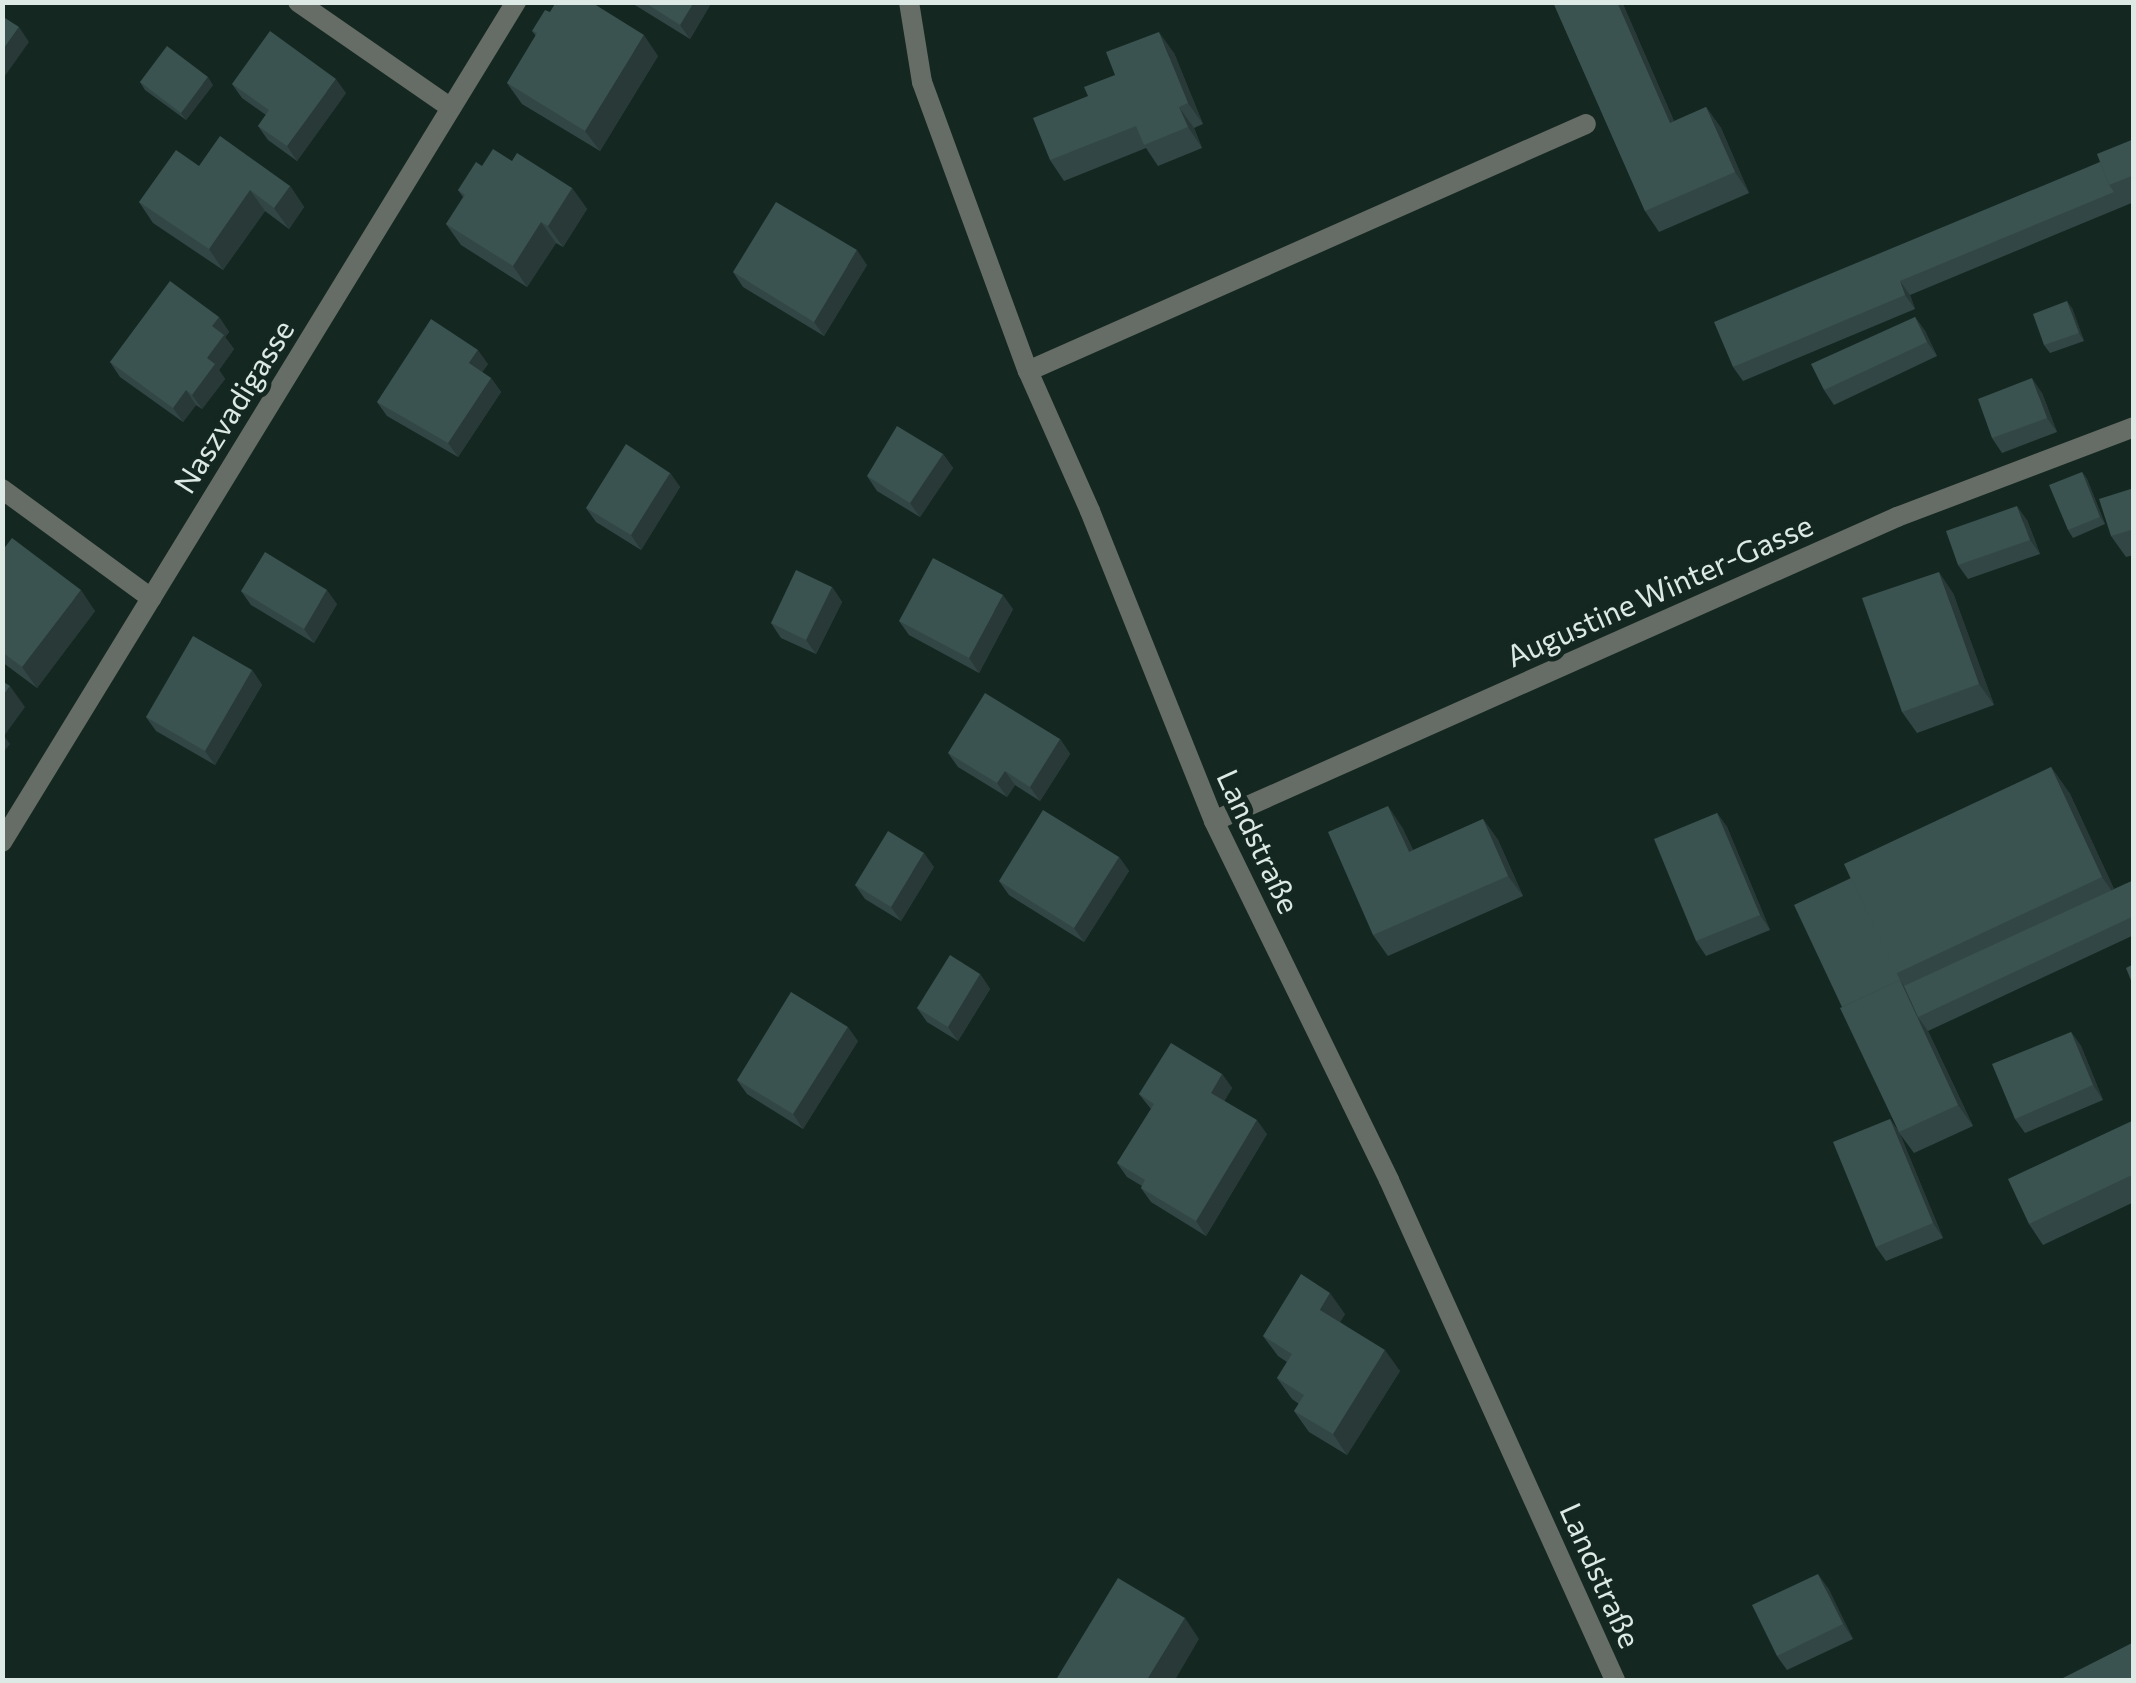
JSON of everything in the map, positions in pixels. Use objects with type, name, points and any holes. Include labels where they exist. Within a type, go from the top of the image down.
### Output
[{"type":"street","points":[[298,2],[451,108]]},
{"type":"street","name":"Naszvadigasse","points":[[2,842],[516,2]]},
{"type":"street","name":"Landstraße","points":[[909,2],[922,82],[1028,371],[1090,511],[1214,821],[1389,1180],[1615,1680]]},
{"type":"street","points":[[1028,371],[1586,124]]},
{"type":"street","name":"Augustine Winter-Gasse","points":[[1214,821],[1897,517],[2134,427]]},
{"type":"street","points":[[2,490],[150,598]]},
{"type":"building","points":[[556,2],[591,2],[644,35],[585,131],[507,83],[537,33],[532,31],[545,10],[550,12]]},
{"type":"building","points":[[644,2],[694,2],[680,25]]},
{"type":"building","points":[[1553,2],[1617,2],[1670,123],[1706,107],[1735,172],[1645,211]]},
{"type":"building","points":[[2,16],[19,27],[2,51]]},
{"type":"building","points":[[270,31],[336,79],[287,146],[258,126],[269,110],[232,84]]},
{"type":"building","points":[[1159,32],[1188,103],[1179,107],[1188,127],[1144,145],[1136,126],[1050,160],[1033,118],[1088,96],[1084,87],[1115,75],[1106,52]]},
{"type":"building","points":[[167,46],[208,77],[181,113],[140,82]]},
{"type":"building","points":[[220,136],[290,186],[274,208],[250,190],[209,249],[139,202],[176,150],[199,166]]},
{"type":"building","points":[[2134,139],[2134,175],[2109,185],[2097,154]]},
{"type":"building","points":[[493,149],[512,161],[517,153],[572,188],[548,226],[541,222],[513,266],[446,224],[465,195],[458,190],[476,162],[482,166]]},
{"type":"building","points":[[2100,162],[2114,192],[1900,281],[1905,295],[1733,367],[1714,322]]},
{"type":"building","points":[[776,202],[857,250],[814,322],[733,272]]},
{"type":"building","points":[[170,281],[219,317],[212,326],[224,335],[207,358],[215,364],[192,395],[186,390],[173,408],[110,362]]},
{"type":"building","points":[[2067,301],[2079,333],[2044,345],[2033,314]]},
{"type":"building","points":[[1915,317],[1927,342],[1824,390],[1811,364]]},
{"type":"building","points":[[431,319],[478,350],[469,363],[491,378],[448,443],[377,402]]},
{"type":"building","points":[[2032,378],[2047,418],[1992,438],[1978,399]]},
{"type":"building","points":[[897,426],[943,454],[910,503],[867,476]]},
{"type":"building","points":[[626,444],[670,473],[631,535],[586,508]]},
{"type":"building","points":[[2082,472],[2100,517],[2068,530],[2049,485]]},
{"type":"building","points":[[2134,488],[2134,529],[2111,536],[2099,499]]},
{"type":"building","points":[[2017,506],[2030,540],[1958,565],[1946,531]]},
{"type":"building","points":[[12,538],[81,590],[22,667],[2,652],[2,551]]},
{"type":"building","points":[[265,552],[327,590],[304,629],[241,591]]},
{"type":"building","points":[[933,558],[1003,595],[969,658],[899,621]]},
{"type":"building","points":[[796,570],[832,587],[806,640],[771,623]]},
{"type":"building","points":[[1939,572],[1979,684],[1902,712],[1862,598]]},
{"type":"building","points":[[193,636],[252,670],[205,751],[146,717]]},
{"type":"building","points":[[2,681],[10,686],[2,697]]},
{"type":"building","points":[[985,693],[1060,739],[1030,787],[1005,771],[997,783],[948,753]]},
{"type":"building","points":[[2051,767],[2102,877],[1895,974],[1844,864]]},
{"type":"building","points":[[1388,806],[1409,852],[1483,819],[1508,876],[1373,935],[1328,832]]},
{"type":"building","points":[[1043,810],[1119,857],[1074,928],[999,881]]},
{"type":"building","points":[[1717,813],[1760,915],[1696,941],[1654,839]]},
{"type":"building","points":[[888,831],[924,853],[891,907],[855,885]]},
{"type":"building","points":[[1851,878],[1900,980],[1842,1007],[1794,905]]},
{"type":"building","points":[[2134,880],[2134,916],[1918,1017],[1904,986]]},
{"type":"building","points":[[950,955],[980,974],[948,1027],[917,1008]]},
{"type":"building","points":[[2134,964],[2134,988],[2126,968]]},
{"type":"building","points":[[1900,980],[1958,1105],[1899,1132],[1840,1008]]},
{"type":"building","points":[[791,992],[848,1027],[793,1114],[737,1080]]},
{"type":"building","points":[[2071,1032],[2093,1085],[2015,1119],[1992,1064]]},
{"type":"building","points":[[1171,1043],[1222,1074],[1211,1093],[1257,1120],[1196,1221],[1141,1188],[1145,1180],[1117,1163],[1154,1104],[1139,1094]]},
{"type":"building","points":[[1890,1119],[1933,1223],[1876,1247],[1833,1142]]},
{"type":"building","points":[[2134,1120],[2134,1174],[2029,1224],[2008,1179]]},
{"type":"building","points":[[1301,1274],[1330,1293],[1320,1310],[1385,1350],[1333,1434],[1294,1411],[1304,1395],[1277,1378],[1292,1354],[1263,1336]]},
{"type":"building","points":[[1818,1574],[1843,1624],[1777,1656],[1752,1605]]},
{"type":"building","points":[[1118,1578],[1185,1618],[1147,1680],[1057,1678]]},
{"type":"building","points":[[2134,1642],[2134,1680],[2059,1680]]}]
